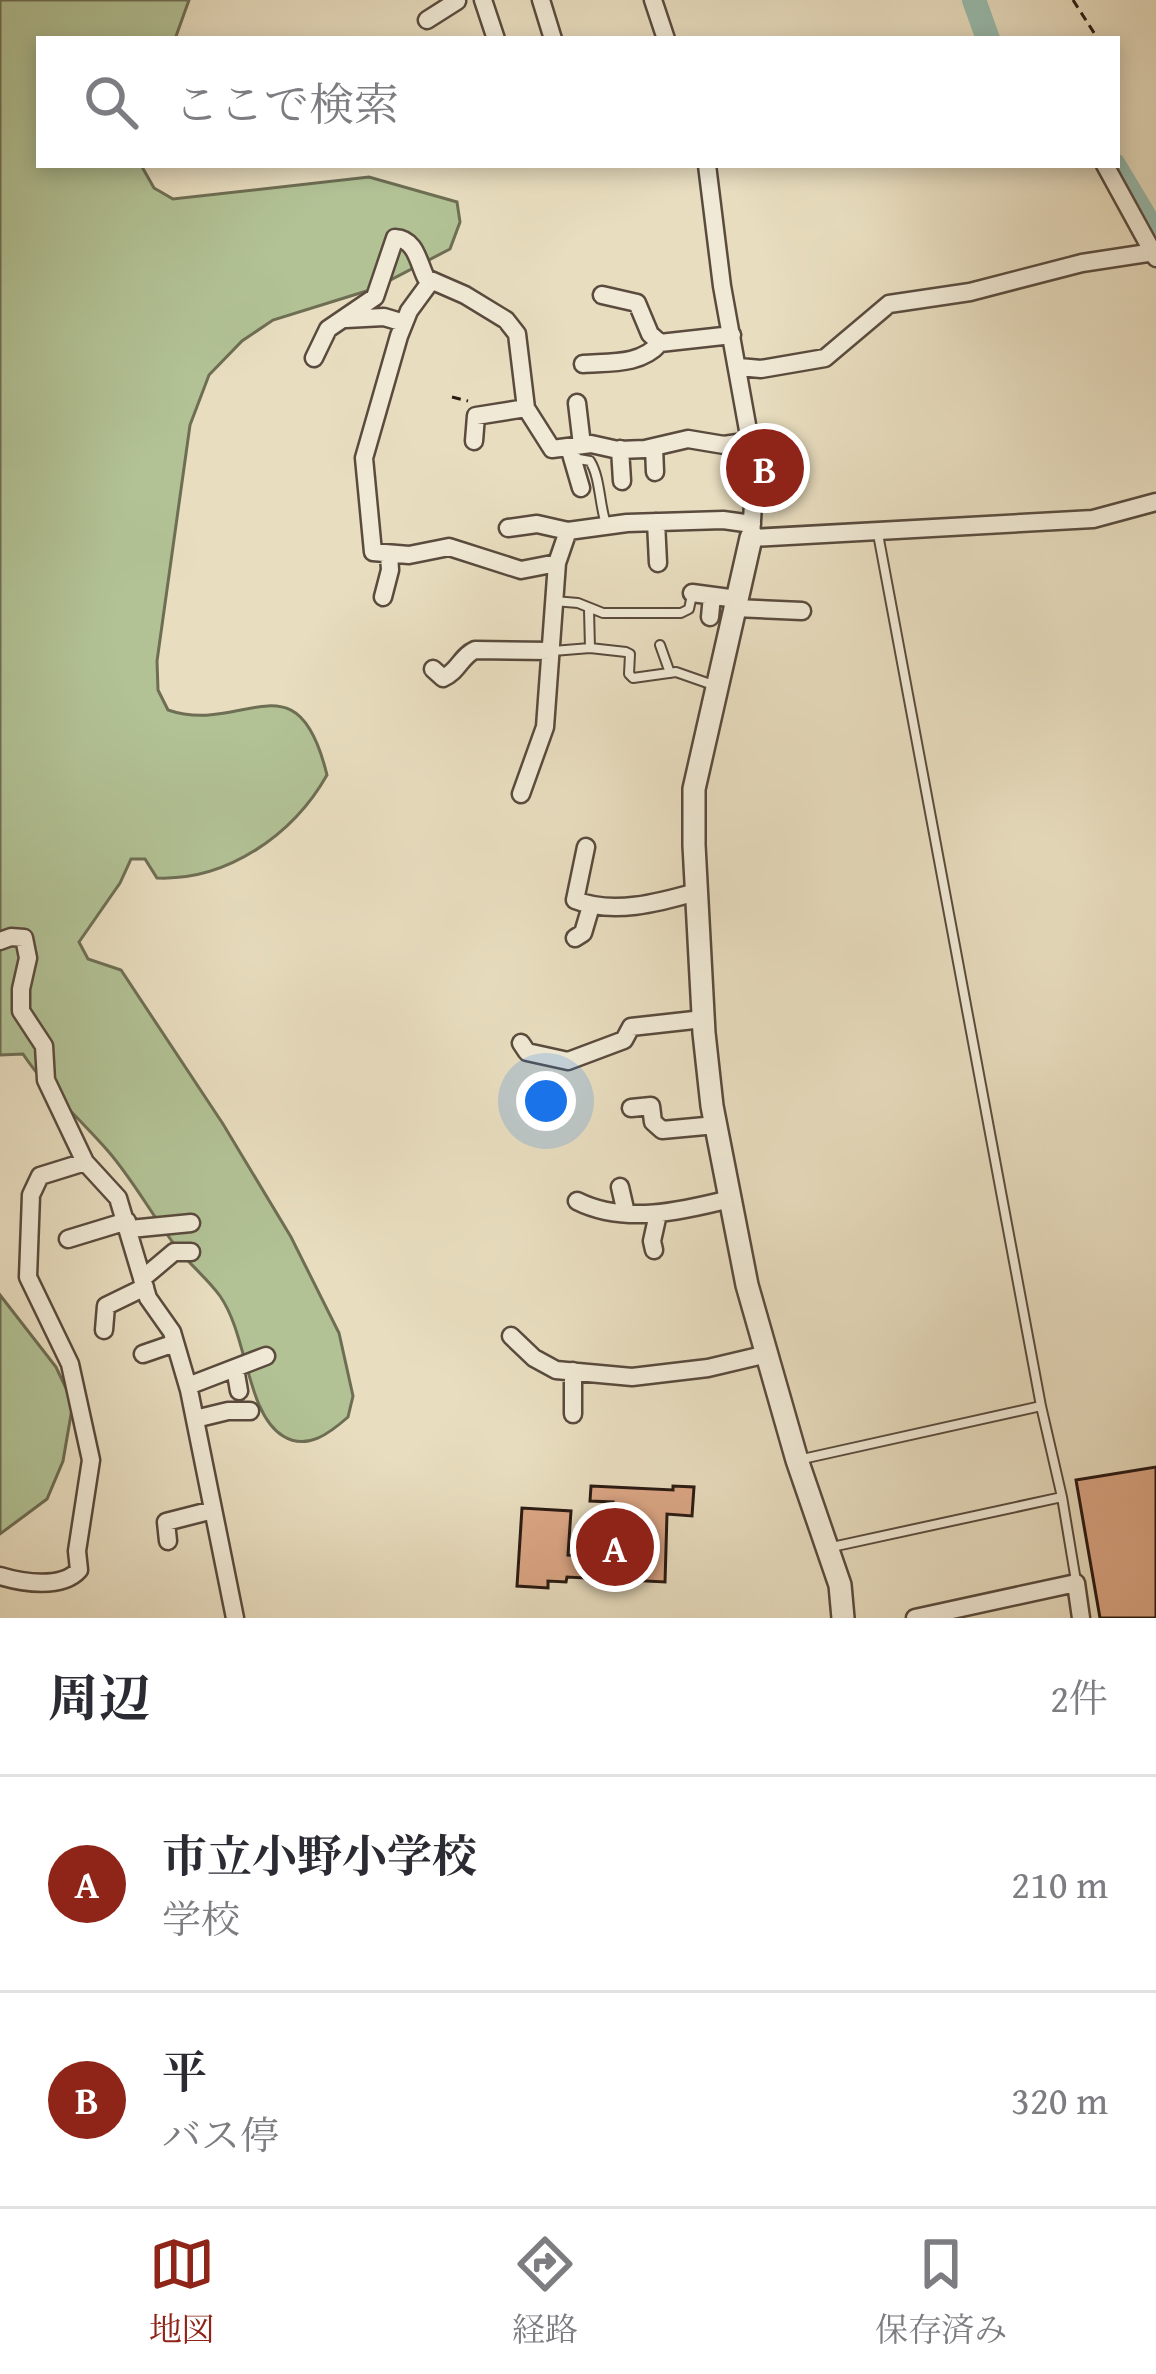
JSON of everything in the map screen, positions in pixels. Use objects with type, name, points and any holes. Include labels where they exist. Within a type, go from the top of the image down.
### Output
[{"type":"street","points":[[427,20],[458,0]]},
{"type":"street","points":[[483,0],[495,36]]},
{"type":"street","points":[[541,0],[552,36]]},
{"type":"street","points":[[653,0],[665,36]]},
{"type":"street","points":[[707,168],[755,469],[751,531],[694,788],[704,1019],[716,1125],[747,1285],[797,1460],[840,1585],[843,1618]]},
{"type":"street","points":[[739,368],[761,370],[825,358],[889,304],[970,292],[1082,263],[1155,255],[1107,168]]},
{"type":"street","points":[[314,358],[328,329],[375,297],[395,238],[412,244],[426,278],[492,312],[518,334],[526,408],[552,448],[654,447],[688,439],[724,445],[751,441]]},
{"type":"street","points":[[431,280],[404,323],[364,458],[373,552],[449,547],[521,570],[557,563]]},
{"type":"street","points":[[602,295],[638,303],[650,334],[660,343]]},
{"type":"street","points":[[344,319],[384,317],[404,323]]},
{"type":"street","points":[[584,364],[640,359],[660,343],[732,335]]},
{"type":"street","points":[[577,403],[574,450],[581,488]]},
{"type":"street","points":[[474,441],[476,416],[526,408]]},
{"type":"street","points":[[654,447],[655,472]]},
{"type":"street","points":[[620,449],[622,481]]},
{"type":"street","points":[[508,528],[537,524],[568,531],[723,520],[751,531],[878,532],[1094,519],[1156,502]]},
{"type":"street","points":[[656,522],[658,563]]},
{"type":"street","points":[[521,794],[545,727],[557,563],[568,531]]},
{"type":"street","points":[[383,597],[389,554]]},
{"type":"street","points":[[692,593],[802,611]]},
{"type":"street","points":[[710,617],[712,596]]},
{"type":"street","points":[[433,669],[443,678],[452,674],[466,654],[475,650],[550,651]]},
{"type":"street","points":[[586,847],[575,899],[591,906],[648,905],[696,892]]},
{"type":"street","points":[[575,938],[583,933],[591,906]]},
{"type":"street","points":[[0,941],[24,938],[28,958],[21,1011],[44,1046],[46,1080],[85,1162],[118,1198],[143,1283],[175,1342],[235,1618]]},
{"type":"street","points":[[520,1042],[526,1052],[568,1061],[624,1040],[631,1027],[704,1019]]},
{"type":"street","points":[[631,1108],[651,1106],[653,1123],[662,1130],[716,1125]]},
{"type":"street","points":[[0,1576],[17,1581],[65,1581],[79,1570],[77,1551],[91,1460],[70,1364],[28,1277],[28,1244],[32,1195],[40,1176],[85,1162]]},
{"type":"street","points":[[620,1187],[626,1213]]},
{"type":"street","points":[[578,1201],[590,1208],[626,1213],[672,1214],[730,1199]]},
{"type":"street","points":[[655,1250],[652,1240],[658,1214]]},
{"type":"street","points":[[68,1239],[128,1225],[190,1223]]},
{"type":"street","points":[[104,1330],[106,1306],[143,1283],[174,1252],[191,1252]]},
{"type":"street","points":[[511,1336],[556,1370],[632,1377],[708,1368],[767,1354]]},
{"type":"street","points":[[143,1354],[175,1342]]},
{"type":"street","points":[[188,1386],[266,1355]]},
{"type":"street","points":[[236,1368],[239,1391]]},
{"type":"street","points":[[573,1371],[573,1414]]},
{"type":"street","points":[[194,1419],[250,1411]]},
{"type":"street","points":[[168,1540],[166,1522],[213,1510]]},
{"type":"street","points":[[916,1618],[1076,1583],[1081,1618]]},
{"type":"lane","points":[[574,450],[595,468],[599,506],[608,528]]},
{"type":"lane","points":[[878,532],[1076,1583]]},
{"type":"lane","points":[[554,601],[578,603],[589,610],[681,613],[689,609],[692,593]]},
{"type":"lane","points":[[589,610],[590,648]]},
{"type":"lane","points":[[660,645],[670,674]]},
{"type":"lane","points":[[550,651],[590,648],[630,655],[633,678],[676,672],[717,687]]},
{"type":"lane","points":[[797,1460],[1041,1406]]},
{"type":"lane","points":[[829,1548],[1062,1497]]},
{"type":"path","points":[[1073,0],[1096,36]]},
{"type":"green space","points":[[0,0],[189,0],[176,36],[36,36],[36,168],[143,168],[154,188],[173,199],[369,177],[457,202],[460,222],[450,249],[373,289],[273,320],[242,341],[209,375],[190,425],[157,661],[158,690],[168,710],[195,715],[283,707],[300,717],[315,738],[327,775],[277,835],[233,863],[183,877],[157,878],[145,859],[131,859],[79,942],[88,959],[121,970],[291,1237],[339,1333],[353,1396],[348,1417],[326,1434],[301,1442],[283,1436],[271,1425],[261,1410],[220,1296],[177,1248],[117,1163],[23,1054],[0,1055]]},
{"type":"green space","points":[[0,1295],[56,1367],[73,1403],[63,1461],[47,1499],[0,1534]]},
{"type":"building","points":[[1156,1467],[1156,1618],[1100,1618],[1076,1480]]},
{"type":"building","points":[[591,1486],[694,1487],[692,1516],[667,1514],[665,1582],[567,1577],[566,1582],[548,1581],[548,1588],[517,1586],[522,1508],[571,1511],[568,1555],[631,1558],[633,1510],[612,1509],[613,1502],[590,1501]]},
{"type":"waterway","points":[[974,0],[987,36]]},
{"type":"waterway","points":[[1116,168],[1156,235]]},
{"type":"place","name":"平","points":[[765,468]]},
{"type":"place","name":"市立小野小学校","points":[[615,1547]]}]
